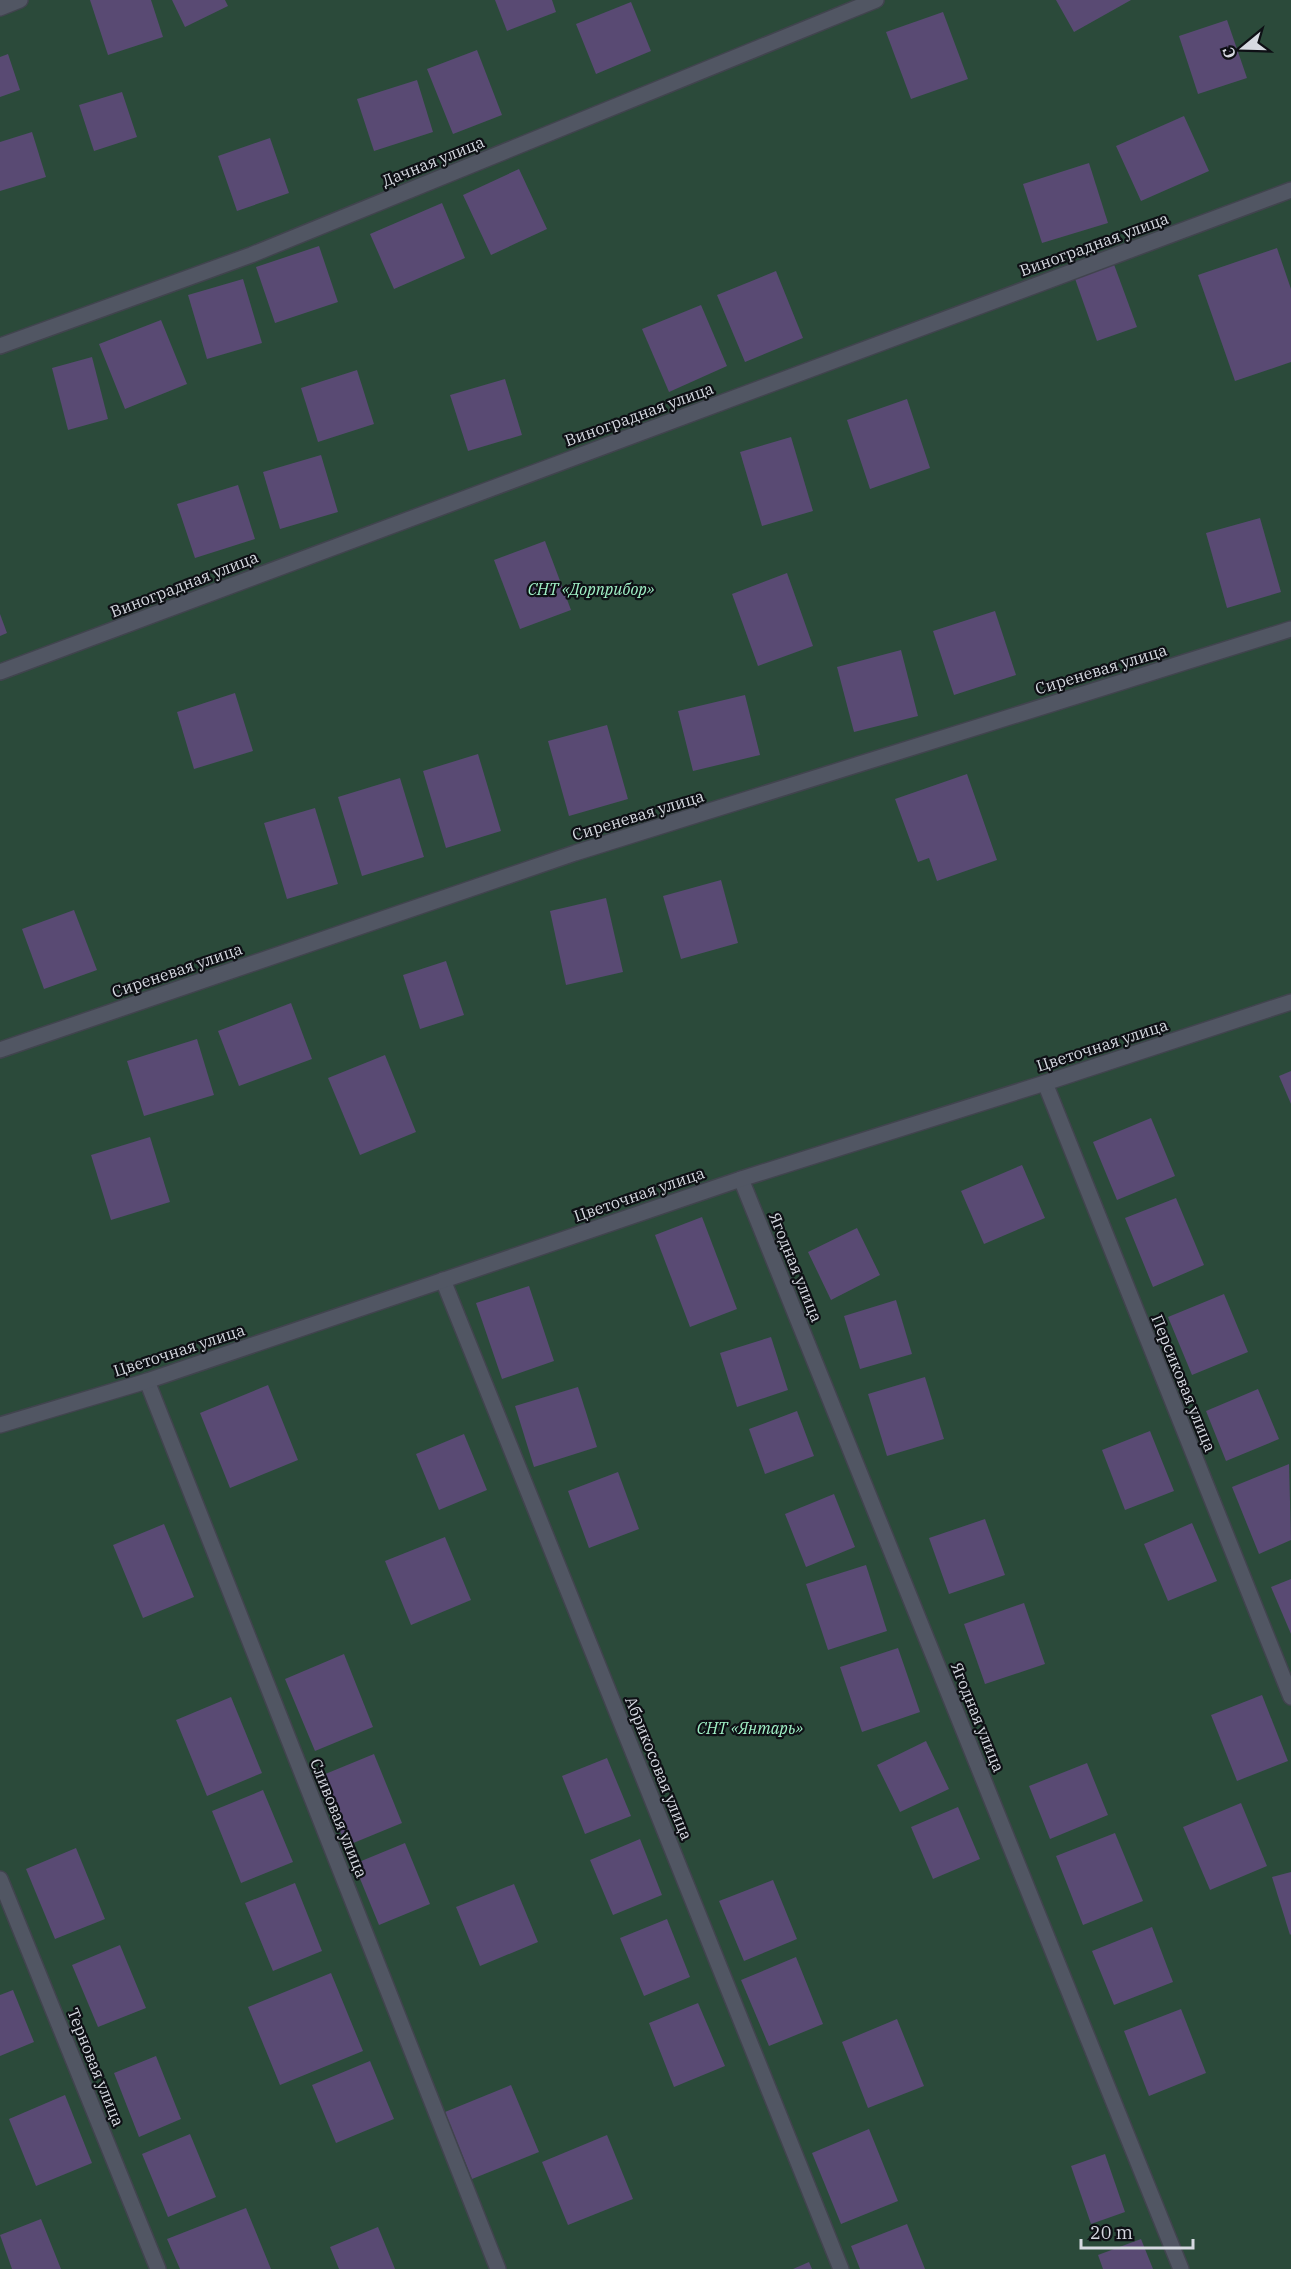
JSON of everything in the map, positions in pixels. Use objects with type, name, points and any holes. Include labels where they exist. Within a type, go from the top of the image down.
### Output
[{"type":"street","points":[[0,8],[20,0]]},
{"type":"street","name":"Дачная улица","points":[[0,346],[251,255],[876,0]]},
{"type":"street","name":"Виноградная улица","points":[[0,672],[1291,190]]},
{"type":"street","name":"Сиреневая улица","points":[[0,1050],[575,853],[1291,629]]},
{"type":"street","name":"Цветочная улица","points":[[0,1425],[147,1380],[741,1179],[1291,1002]]},
{"type":"street","name":"Персиковая улица","points":[[1045,1083],[1291,1697]]},
{"type":"street","name":"Ягодная улица","points":[[741,1179],[1181,2269]]},
{"type":"street","name":"Абрикосовая улица","points":[[443,1280],[841,2269]]},
{"type":"street","name":"Сливовая улица","points":[[147,1380],[498,2269]]},
{"type":"street","name":"Терновая улица","points":[[0,1879],[158,2269]]},
{"type":"green space","points":[[0,0],[1291,0],[1291,2269],[0,2269]]},
{"type":"building","points":[[90,0],[151,0],[163,37],[108,55]]},
{"type":"building","points":[[172,0],[225,0],[228,6],[185,27]]},
{"type":"building","points":[[495,0],[552,0],[556,12],[507,31]]},
{"type":"building","points":[[1056,0],[1131,0],[1074,32]]},
{"type":"building","points":[[631,2],[651,51],[596,74],[576,24]]},
{"type":"building","points":[[943,12],[968,79],[911,99],[886,32]]},
{"type":"building","points":[[1227,20],[1247,78],[1198,94],[1179,36]]},
{"type":"building","points":[[477,50],[502,115],[453,134],[427,69]]},
{"type":"building","points":[[8,54],[20,90],[0,97],[0,57]]},
{"type":"building","points":[[417,80],[433,132],[374,151],[357,99]]},
{"type":"building","points":[[122,92],[137,137],[94,151],[79,105]]},
{"type":"building","points":[[1184,116],[1209,171],[1141,201],[1116,146]]},
{"type":"building","points":[[32,132],[46,177],[0,191],[0,142]]},
{"type":"building","points":[[270,138],[289,193],[237,211],[218,156]]},
{"type":"building","points":[[1089,163],[1108,223],[1042,243],[1023,184]]},
{"type":"building","points":[[519,169],[547,229],[491,255],[463,195]]},
{"type":"building","points":[[442,203],[465,258],[394,289],[370,234]]},
{"type":"building","points":[[319,246],[338,302],[275,323],[256,267]]},
{"type":"building","points":[[1277,248],[1291,289],[1291,362],[1235,381],[1198,275]]},
{"type":"building","points":[[1112,259],[1137,327],[1097,341],[1073,273]]},
{"type":"building","points":[[776,271],[803,338],[745,362],[717,295]]},
{"type":"building","points":[[243,279],[262,343],[207,359],[188,295]]},
{"type":"building","points":[[701,305],[727,366],[669,392],[642,329]]},
{"type":"building","points":[[161,320],[187,384],[125,409],[99,344]]},
{"type":"building","points":[[92,357],[108,419],[68,430],[52,368]]},
{"type":"building","points":[[357,370],[374,424],[318,442],[301,388]]},
{"type":"building","points":[[505,379],[522,435],[468,451],[450,395]]},
{"type":"building","points":[[907,399],[930,468],[870,489],[847,420]]},
{"type":"building","points":[[791,437],[813,511],[762,526],[740,452]]},
{"type":"building","points":[[321,455],[338,512],[280,529],[263,472]]},
{"type":"building","points":[[238,485],[255,539],[195,558],[177,504]]},
{"type":"building","points":[[1260,518],[1281,592],[1227,608],[1206,533]]},
{"type":"building","points":[[545,541],[571,610],[520,629],[494,560]]},
{"type":"building","points":[[787,573],[813,646],[758,666],[732,594]]},
{"type":"building","points":[[995,611],[1016,675],[954,695],[933,631]]},
{"type":"building","points":[[0,614],[7,633],[0,636]]},
{"type":"building","points":[[901,650],[918,716],[854,732],[837,667]]},
{"type":"building","points":[[235,693],[253,751],[194,769],[177,712]]},
{"type":"building","points":[[745,695],[760,755],[693,771],[678,711]]},
{"type":"building","points":[[607,725],[628,799],[569,816],[548,741]]},
{"type":"building","points":[[478,754],[501,831],[446,848],[423,771]]},
{"type":"building","points":[[967,774],[997,860],[937,881],[929,858],[918,862],[895,799]]},
{"type":"building","points":[[400,778],[424,857],[362,876],[338,797]]},
{"type":"building","points":[[315,808],[338,884],[287,899],[264,823]]},
{"type":"building","points":[[721,880],[738,943],[681,959],[663,896]]},
{"type":"building","points":[[606,898],[623,972],[566,985],[550,911]]},
{"type":"building","points":[[74,910],[97,970],[44,989],[22,929]]},
{"type":"building","points":[[446,961],[464,1015],[420,1029],[403,975]]},
{"type":"building","points":[[291,1003],[312,1059],[239,1086],[218,1031]]},
{"type":"building","points":[[197,1039],[214,1095],[144,1116],[127,1061]]},
{"type":"building","points":[[385,1055],[416,1132],[360,1155],[328,1078]]},
{"type":"building","points":[[1291,1071],[1291,1104],[1279,1076]]},
{"type":"building","points":[[1151,1118],[1175,1176],[1117,1200],[1093,1142]]},
{"type":"building","points":[[150,1137],[170,1202],[111,1220],[91,1155]]},
{"type":"building","points":[[1022,1165],[1045,1218],[984,1244],[961,1191]]},
{"type":"building","points":[[1176,1198],[1204,1265],[1153,1287],[1125,1218]]},
{"type":"building","points":[[702,1217],[737,1309],[690,1327],[655,1235]]},
{"type":"building","points":[[857,1228],[880,1275],[831,1300],[808,1252]]},
{"type":"building","points":[[529,1286],[554,1361],[502,1379],[476,1303]]},
{"type":"building","points":[[1224,1294],[1248,1352],[1192,1375],[1168,1317]]},
{"type":"building","points":[[896,1300],[912,1354],[860,1369],[844,1316]]},
{"type":"building","points":[[771,1337],[788,1390],[737,1407],[720,1353]]},
{"type":"building","points":[[925,1377],[944,1439],[887,1456],[868,1394]]},
{"type":"building","points":[[268,1385],[298,1460],[230,1488],[200,1413]]},
{"type":"building","points":[[578,1387],[597,1447],[534,1467],[515,1406]]},
{"type":"building","points":[[1258,1389],[1279,1439],[1226,1461],[1206,1411]]},
{"type":"building","points":[[797,1411],[814,1456],[765,1474],[749,1429]]},
{"type":"building","points":[[1150,1431],[1174,1491],[1125,1510],[1102,1450]]},
{"type":"building","points":[[464,1434],[487,1490],[439,1510],[416,1454]]},
{"type":"building","points":[[1289,1464],[1291,1540],[1259,1554],[1232,1487]]},
{"type":"building","points":[[618,1472],[639,1529],[589,1548],[568,1491]]},
{"type":"building","points":[[834,1494],[855,1547],[806,1567],[785,1514]]},
{"type":"building","points":[[985,1519],[1005,1575],[949,1594],[929,1538]]},
{"type":"building","points":[[1192,1523],[1217,1581],[1168,1601],[1144,1544]]},
{"type":"building","points":[[164,1524],[194,1597],[143,1618],[113,1545]]},
{"type":"building","points":[[445,1537],[471,1600],[411,1625],[385,1561]]},
{"type":"building","points":[[866,1565],[887,1631],[828,1650],[806,1584]]},
{"type":"building","points":[[1291,1579],[1291,1634],[1271,1587]]},
{"type":"building","points":[[1024,1603],[1045,1664],[985,1684],[964,1624]]},
{"type":"building","points":[[898,1648],[920,1712],[862,1732],[840,1667]]},
{"type":"building","points":[[344,1654],[373,1727],[315,1751],[285,1679]]},
{"type":"building","points":[[1262,1695],[1288,1761],[1237,1781],[1211,1715]]},
{"type":"building","points":[[231,1697],[262,1773],[207,1796],[176,1720]]},
{"type":"building","points":[[926,1741],[949,1789],[900,1812],[877,1765]]},
{"type":"building","points":[[374,1754],[402,1823],[346,1846],[318,1777]]},
{"type":"building","points":[[607,1758],[631,1816],[585,1834],[562,1776]]},
{"type":"building","points":[[1087,1763],[1108,1815],[1050,1839],[1029,1786]]},
{"type":"building","points":[[263,1790],[293,1862],[241,1883],[212,1811]]},
{"type":"building","points":[[1241,1803],[1267,1866],[1210,1890],[1183,1827]]},
{"type":"building","points":[[958,1807],[980,1859],[933,1879],[911,1827]]},
{"type":"building","points":[[1115,1833],[1143,1901],[1083,1925],[1056,1856]]},
{"type":"building","points":[[640,1839],[662,1895],[613,1915],[590,1860]]},
{"type":"building","points":[[405,1843],[430,1904],[379,1925],[354,1864]]},
{"type":"building","points":[[76,1848],[105,1919],[55,1939],[26,1869]]},
{"type":"building","points":[[1291,1872],[1291,1934],[1290,1935],[1272,1877]]},
{"type":"building","points":[[773,1880],[797,1939],[744,1961],[719,1901]]},
{"type":"building","points":[[295,1883],[322,1951],[273,1971],[245,1903]]},
{"type":"building","points":[[514,1884],[538,1942],[480,1966],[456,1907]]},
{"type":"building","points":[[667,1919],[690,1977],[644,1996],[620,1938]]},
{"type":"building","points":[[1152,1927],[1173,1982],[1114,2005],[1092,1951]]},
{"type":"building","points":[[120,1945],[146,2008],[98,2027],[72,1965]]},
{"type":"building","points":[[796,1957],[823,2024],[769,2046],[741,1980]]},
{"type":"building","points":[[331,1973],[363,2051],[280,2085],[248,2007]]},
{"type":"building","points":[[13,1990],[34,2042],[0,2056],[0,1995]]},
{"type":"building","points":[[698,2003],[725,2066],[674,2087],[649,2023]]},
{"type":"building","points":[[1181,2009],[1206,2073],[1149,2096],[1124,2031]]},
{"type":"building","points":[[897,2019],[924,2086],[868,2108],[842,2042]]},
{"type":"building","points":[[156,2056],[181,2119],[139,2137],[114,2073]]},
{"type":"building","points":[[370,2061],[394,2119],[336,2143],[312,2085]]},
{"type":"building","points":[[511,2085],[539,2152],[472,2179],[445,2112]]},
{"type":"building","points":[[65,2095],[92,2163],[36,2186],[9,2119]]},
{"type":"building","points":[[869,2129],[898,2201],[841,2224],[812,2153]]},
{"type":"building","points":[[190,2134],[216,2197],[168,2217],[142,2154]]},
{"type":"building","points":[[607,2135],[633,2199],[568,2225],[542,2162]]},
{"type":"building","points":[[1105,2154],[1125,2212],[1091,2224],[1071,2166]]},
{"type":"building","points":[[246,2208],[271,2269],[180,2269],[167,2239]]},
{"type":"building","points":[[41,2219],[61,2269],[12,2269],[0,2235]]},
{"type":"building","points":[[907,2224],[925,2269],[860,2269],[851,2246]]},
{"type":"building","points":[[378,2227],[395,2269],[339,2269],[330,2247]]},
{"type":"building","points":[[1141,2239],[1153,2269],[1103,2269],[1098,2255]]},
{"type":"building","points":[[809,2262],[812,2269],[793,2269]]},
{"type":"park label","name":"СНТ «Дорприбор»","points":[[591,589]]},
{"type":"park label","name":"СНТ «Янтарь»","points":[[750,1728]]}]
